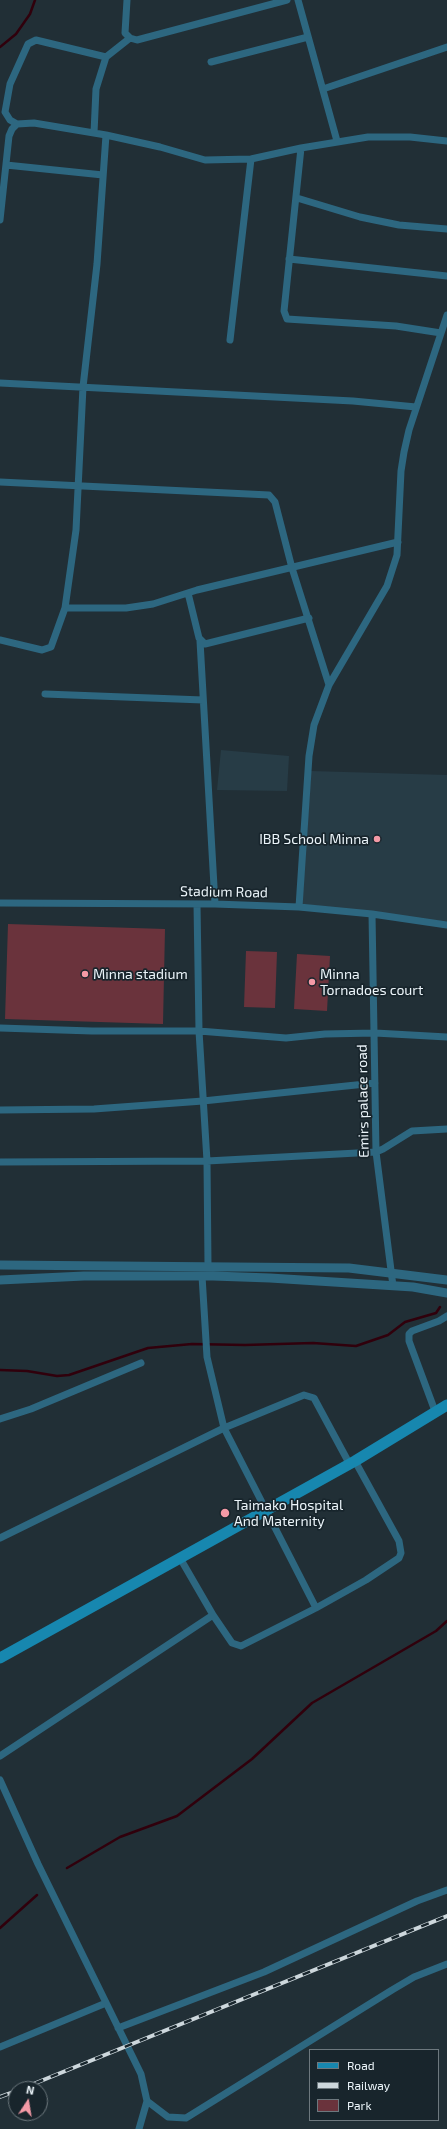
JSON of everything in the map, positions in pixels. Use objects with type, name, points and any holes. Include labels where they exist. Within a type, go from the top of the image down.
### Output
[{"type":"main road","points":[[0,1658],[352,1462],[447,1405]]},
{"type":"street","points":[[127,0],[124,28],[125,33],[130,38],[137,40],[287,0]]},
{"type":"street","points":[[298,0],[337,141]]},
{"type":"street","points":[[211,62],[308,37]]},
{"type":"street","points":[[94,133],[96,89],[106,57],[130,38]]},
{"type":"street","points":[[106,57],[36,40],[28,44],[10,84],[5,112],[10,120],[17,124],[34,123],[106,135],[160,147],[205,160],[251,159],[337,141],[368,137],[410,137],[447,141]]},
{"type":"street","points":[[323,89],[447,47]]},
{"type":"street","points":[[0,220],[8,136],[17,124]]},
{"type":"street","points":[[0,640],[42,650],[51,648],[65,608],[72,570],[79,486],[83,387],[96,264],[106,135]]},
{"type":"street","points":[[301,148],[297,198],[284,311],[287,319],[396,326],[441,333]]},
{"type":"street","points":[[230,340],[251,159]]},
{"type":"street","points":[[6,164],[103,175]]},
{"type":"street","points":[[297,198],[360,217],[399,225],[447,230]]},
{"type":"street","points":[[289,259],[447,276]]},
{"type":"street","points":[[299,907],[309,756],[314,725],[320,703],[329,685],[387,586],[397,554],[401,471],[409,430],[447,315]]},
{"type":"street","points":[[0,383],[353,401],[416,407]]},
{"type":"street","points":[[0,482],[269,494],[275,502],[292,568],[329,685]]},
{"type":"street","points":[[65,608],[126,608],[153,604],[188,593],[398,542]]},
{"type":"street","points":[[188,593],[200,641],[215,904]]},
{"type":"street","points":[[200,641],[211,643],[309,618]]},
{"type":"street","points":[[45,694],[203,700]]},
{"type":"street","name":"Stadium Road","points":[[0,903],[215,904],[299,907],[372,914],[447,924]]},
{"type":"street","points":[[198,904],[199,1031],[207,1161],[208,1265]]},
{"type":"street","name":"Emirs palace road","points":[[372,914],[376,1152],[393,1286]]},
{"type":"street","points":[[0,1028],[39,1030],[199,1031],[286,1038],[325,1034],[375,1034],[447,1037]]},
{"type":"street","points":[[0,1110],[94,1109],[203,1101],[375,1083]]},
{"type":"street","points":[[0,1162],[207,1161],[376,1152],[412,1132],[447,1128]]},
{"type":"street","points":[[0,1265],[208,1265],[349,1268],[392,1272],[447,1280]]},
{"type":"street","points":[[0,1280],[84,1276],[202,1276],[270,1278],[413,1287],[447,1293]]},
{"type":"street","points":[[202,1276],[207,1357],[224,1428],[316,1608]]},
{"type":"street","points":[[435,1411],[409,1341],[409,1334],[412,1331],[439,1321],[447,1316]]},
{"type":"street","points":[[0,1419],[31,1409],[141,1363]]},
{"type":"street","points":[[2,1535],[224,1428],[299,1397],[309,1395],[314,1398],[399,1541],[402,1553],[399,1558],[366,1580],[316,1608],[241,1646],[232,1643],[213,1615],[180,1558]]},
{"type":"street","points":[[0,1756],[213,1615]]},
{"type":"street","points":[[0,1780],[140,2074],[147,2100],[139,2129]]},
{"type":"street","points":[[118,2028],[264,1972],[417,1901],[447,1890]]},
{"type":"street","points":[[147,2100],[168,2117],[186,2118],[414,1977],[447,1964]]},
{"type":"street","points":[[0,2047],[106,2003]]},
{"type":"shaded area","points":[[221,750],[289,756],[287,791],[217,790]]},
{"type":"shaded area","name":"IBB School Minna","points":[[311,771],[447,775],[447,922],[302,904]]},
{"type":"green space","name":"Minna stadium","points":[[8,924],[165,929],[163,1024],[5,1019]]},
{"type":"green space","points":[[246,951],[277,952],[275,1008],[244,1007]]},
{"type":"green space","name":"Minna Tornadoes court","points":[[297,954],[330,956],[327,1011],[294,1009]]},
{"type":"waterway","points":[[0,47],[16,34],[30,14],[35,0]]},
{"type":"waterway","points":[[0,1370],[27,1371],[57,1376],[69,1375],[148,1348],[192,1344],[245,1345],[313,1343],[356,1346],[388,1335],[405,1322],[436,1313],[440,1307]]},
{"type":"waterway","points":[[67,1868],[120,1837],[177,1816],[252,1759],[312,1703],[436,1631],[447,1621]]},
{"type":"waterway","points":[[0,1928],[37,1895]]},
{"type":"railway","points":[[41,2081],[447,1916]]},
{"type":"railway","points":[[0,2097],[8,2094]]},
{"type":"place","name":"IBB School Minna","points":[[377,839]]},
{"type":"place","name":"Minna stadium","points":[[85,974]]},
{"type":"place","name":"Minna Tornadoes court","points":[[312,982]]},
{"type":"place","name":"Taimako Hospital And Maternity","points":[[225,1513]]}]
